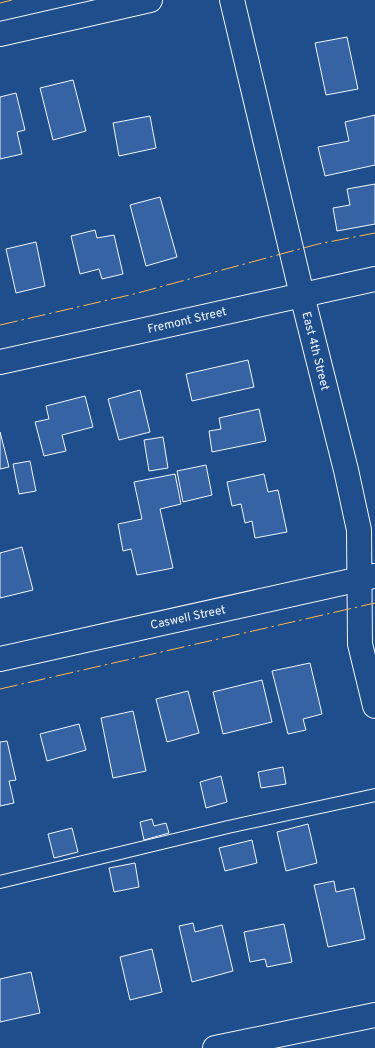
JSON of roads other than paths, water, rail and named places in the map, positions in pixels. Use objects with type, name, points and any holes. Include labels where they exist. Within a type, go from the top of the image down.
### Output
[{"type":"street","points":[[0,34],[150,0]]},
{"type":"street","name":"East 4th Street","points":[[232,0],[359,530],[368,577],[360,644],[375,706]]},
{"type":"street","name":"Fremont Street","points":[[0,362],[375,279]]},
{"type":"street","name":"Caswell Street","points":[[0,659],[368,577]]},
{"type":"street","points":[[215,1048],[375,1015]]},
{"type":"lane","points":[[0,882],[228,827],[375,795]]}]
